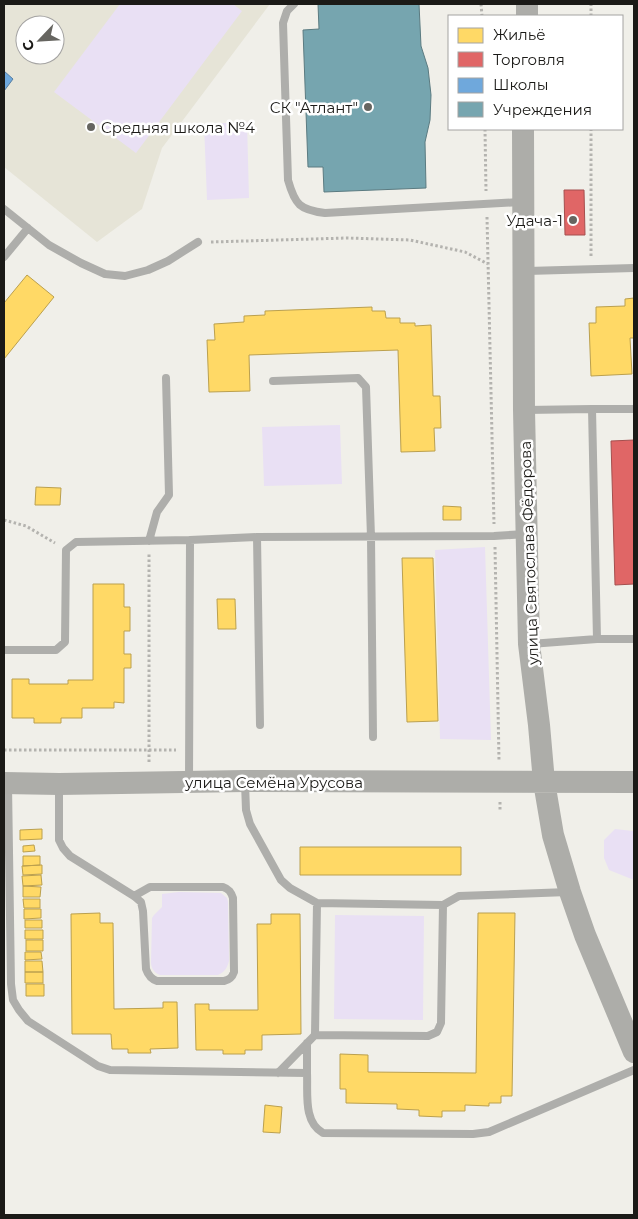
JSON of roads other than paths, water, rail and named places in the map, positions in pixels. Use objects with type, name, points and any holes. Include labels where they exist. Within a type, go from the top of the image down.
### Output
[{"type":"street","name":"улица Святослава Фёдорова","points":[[524,130],[524,410],[529,644],[544,782],[553,834],[570,892],[585,935],[634,1052]]},
{"type":"street","name":"улица Семёна Урусова","points":[[6,783],[245,781],[634,782]]},
{"type":"lane","points":[[294,4],[287,11],[283,22],[288,180],[292,195],[301,206],[311,211],[326,213],[524,202]]},
{"type":"lane","points":[[4,209],[49,245],[105,274],[125,276],[148,270],[168,261],[198,242]]},
{"type":"lane","points":[[4,257],[28,228]]},
{"type":"lane","points":[[524,271],[634,268]]},
{"type":"lane","points":[[150,541],[156,512],[169,495],[166,378]]},
{"type":"lane","points":[[273,381],[358,378],[366,387],[371,537],[373,737]]},
{"type":"lane","points":[[524,410],[634,408]]},
{"type":"lane","points":[[592,409],[597,639]]},
{"type":"lane","points":[[4,650],[56,650],[65,642],[66,550],[76,542],[257,537],[494,536],[526,534]]},
{"type":"lane","points":[[257,537],[260,725]]},
{"type":"lane","points":[[189,782],[190,540]]},
{"type":"lane","points":[[529,644],[597,639],[634,639]]},
{"type":"lane","points":[[245,781],[246,810],[250,824],[281,880],[290,888],[317,903],[443,905],[459,896],[570,892]]},
{"type":"lane","points":[[6,783],[11,984],[13,1000],[28,1021],[98,1066],[110,1070],[307,1074]]},
{"type":"lane","points":[[59,784],[59,840],[63,848],[70,856],[134,896],[140,902],[143,911],[148,976],[157,981],[224,982],[232,977],[234,972],[233,898],[232,893],[228,889],[223,887],[150,887],[134,896]]},
{"type":"lane","points":[[278,1073],[315,1035],[317,903]]},
{"type":"lane","points":[[315,1035],[428,1036],[437,1032],[441,1024],[443,905]]},
{"type":"lane","points":[[4,1000],[13,1000]]},
{"type":"lane","points":[[307,1043],[308,1116],[317,1130],[322,1132],[473,1134],[489,1132],[634,1070]]},
{"type":"place","name":"СК \"Атлант\"","points":[[368,107]]},
{"type":"place","name":"Средняя школа №4","points":[[91,127]]},
{"type":"place","name":"Удача-1","points":[[573,220]]}]
